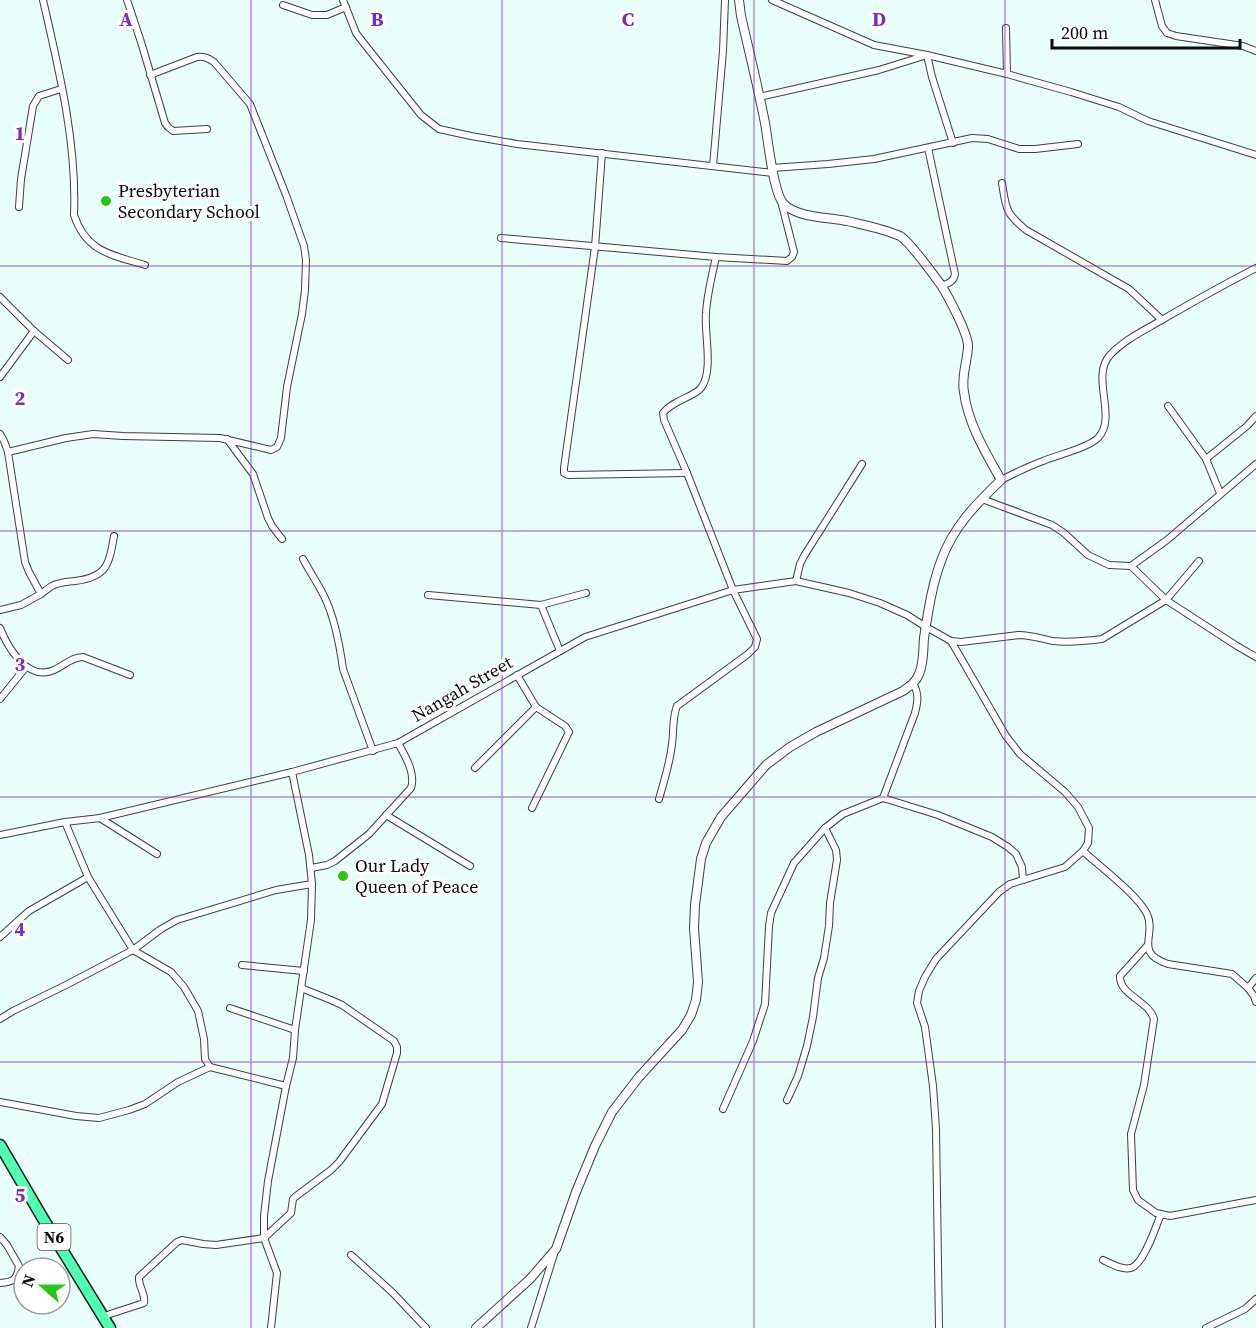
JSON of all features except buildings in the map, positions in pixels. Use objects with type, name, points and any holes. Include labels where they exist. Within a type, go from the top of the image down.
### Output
[{"type":"highway","name":"N6","points":[[0,1145],[110,1328]]},
{"type":"street","points":[[43,0],[70,132],[76,222],[97,249],[145,265]]},
{"type":"street","points":[[127,0],[168,128],[173,131],[207,129]]},
{"type":"street","points":[[712,166],[723,51],[725,0]]},
{"type":"street","points":[[501,238],[716,257],[787,261],[792,257],[794,252],[773,170],[739,0]]},
{"type":"street","points":[[772,0],[874,45],[1007,74],[1119,107],[1148,121],[1256,155]]},
{"type":"street","points":[[1155,0],[1162,26],[1167,33],[1243,46],[1256,51]]},
{"type":"street","points":[[283,5],[312,15],[327,15],[344,3],[356,33],[420,115],[440,129],[471,136],[517,144],[712,166],[773,170],[853,161],[972,138],[988,139],[1019,149],[1078,144]]},
{"type":"street","points":[[1006,28],[1007,74]]},
{"type":"street","points":[[759,97],[879,70],[927,55]]},
{"type":"street","points":[[927,55],[953,143]]},
{"type":"street","points":[[8,452],[93,434],[227,439],[271,450],[277,447],[302,314],[306,260],[304,246],[250,104],[214,62],[202,56],[197,57],[150,75]]},
{"type":"street","points":[[19,207],[21,179],[33,106],[39,96],[62,89]]},
{"type":"street","points":[[928,148],[955,274],[952,282],[942,286]]},
{"type":"street","points":[[602,153],[595,247],[564,473],[568,475],[687,473]]},
{"type":"street","points":[[1002,183],[1007,210],[1013,219],[1026,230],[1129,289],[1162,320]]},
{"type":"street","points":[[781,201],[790,209],[800,213],[849,222],[900,236],[906,240],[942,286],[966,335],[968,345],[963,381],[964,394],[978,436],[1001,480]]},
{"type":"street","points":[[659,799],[668,767],[674,713],[677,706],[748,654],[755,647],[757,639],[733,590],[663,413],[668,407],[701,389],[705,380],[707,368],[705,313],[716,257]]},
{"type":"street","points":[[531,1328],[576,1192],[612,1112],[639,1077],[682,1030],[691,1015],[698,982],[694,928],[701,859],[706,843],[721,817],[766,765],[790,747],[816,732],[903,691],[913,683],[919,674],[922,662],[926,627],[941,560],[963,521],[1001,480],[1098,439],[1106,419],[1102,375],[1105,362],[1111,354],[1128,340],[1256,268]]},
{"type":"street","points":[[0,297],[34,331],[68,360]]},
{"type":"street","points":[[0,377],[34,331]]},
{"type":"street","points":[[1168,406],[1206,459],[1220,493]]},
{"type":"street","points":[[1206,459],[1256,416]]},
{"type":"street","points":[[0,434],[8,452],[25,562],[41,594]]},
{"type":"street","points":[[227,439],[253,474],[268,518],[282,539]]},
{"type":"street","points":[[796,581],[804,556],[862,464]]},
{"type":"street","points":[[982,499],[1052,525],[1088,555],[1108,565],[1131,566],[1167,540],[1256,464]]},
{"type":"street","points":[[0,610],[21,605],[59,583],[89,579],[99,574],[110,556],[114,536]]},
{"type":"street","points":[[303,559],[325,598],[342,657],[343,669],[373,751]]},
{"type":"street","points":[[951,640],[961,642],[1020,635],[1062,642],[1102,639],[1166,600],[1199,561]]},
{"type":"street","points":[[1131,566],[1166,600],[1256,657]]},
{"type":"street","name":"Nangah Street","points":[[0,835],[65,822],[100,818],[292,772],[398,743],[594,633],[733,590],[796,581],[849,593],[907,615],[951,640]]},
{"type":"street","points":[[428,595],[541,605],[586,593]]},
{"type":"street","points":[[541,605],[560,651]]},
{"type":"street","points":[[0,628],[18,659],[26,667],[44,673],[53,671],[78,657],[83,657],[130,675]]},
{"type":"street","points":[[939,1328],[936,1129],[925,1027],[918,1004],[919,991],[936,959],[999,892],[1010,884],[1065,867],[1083,851],[1088,843],[1089,828],[1065,792],[1020,753],[1006,736],[951,640]]},
{"type":"street","points":[[0,699],[26,667]]},
{"type":"street","points":[[517,675],[536,707],[565,726],[569,732],[532,807]]},
{"type":"street","points":[[883,798],[915,713],[918,692],[913,683]]},
{"type":"street","points":[[475,768],[536,707]]},
{"type":"street","points":[[311,868],[335,861],[369,834],[411,788],[413,780],[398,743]]},
{"type":"street","points":[[271,1328],[277,1273],[264,1238],[264,1216],[268,1181],[293,1058],[311,920],[311,868],[292,772]]},
{"type":"street","points":[[723,1109],[753,1041],[765,1004],[771,913],[794,863],[825,828],[843,814],[883,798],[938,815],[1008,846],[1016,854],[1022,867],[1023,880]]},
{"type":"street","points":[[386,815],[470,866]]},
{"type":"street","points":[[100,818],[157,854]]},
{"type":"street","points":[[65,822],[88,877],[133,950],[171,972],[184,987],[198,1011],[206,1059],[210,1067]]},
{"type":"street","points":[[787,1100],[798,1076],[807,1047],[829,926],[837,860],[836,850],[825,828]]},
{"type":"street","points":[[1083,851],[1124,887],[1147,914],[1149,926],[1147,946],[1152,955],[1168,964],[1232,974],[1248,988],[1256,1002]]},
{"type":"street","points":[[0,937],[29,911],[88,877]]},
{"type":"street","points":[[0,1019],[133,950],[177,920],[276,890],[312,884]]},
{"type":"street","points":[[1147,946],[1120,976],[1120,982],[1124,988],[1152,1012],[1154,1019],[1144,1085],[1131,1134],[1133,1190],[1138,1200],[1156,1213],[1170,1216],[1256,1200]]},
{"type":"street","points":[[242,965],[304,971]]},
{"type":"street","points":[[1248,988],[1256,978]]},
{"type":"street","points":[[104,1316],[144,1303],[145,1299],[139,1282],[140,1276],[177,1242],[182,1240],[216,1245],[264,1238],[291,1213],[293,1199],[339,1162],[382,1104],[397,1053],[394,1041],[342,1005],[301,988]]},
{"type":"street","points":[[230,1008],[295,1030]]},
{"type":"street","points":[[0,1102],[99,1118],[146,1104],[177,1082],[210,1067],[286,1086]]},
{"type":"street","points":[[1103,1260],[1119,1268],[1130,1268],[1137,1264],[1144,1254],[1161,1214]]},
{"type":"street","points":[[0,1236],[19,1266],[15,1279],[0,1283]]},
{"type":"street","points":[[476,1328],[508,1300],[556,1249]]},
{"type":"street","points":[[351,1255],[393,1293],[426,1328]]},
{"type":"street","points":[[537,1271],[542,1272],[548,1278]]},
{"type":"street","points":[[1206,1328],[1245,1310],[1256,1299]]},
{"type":"place","name":"Presbyterian Secondary School","points":[[106,201]]},
{"type":"place","name":"Our Lady Queen of Peace","points":[[343,876]]}]
